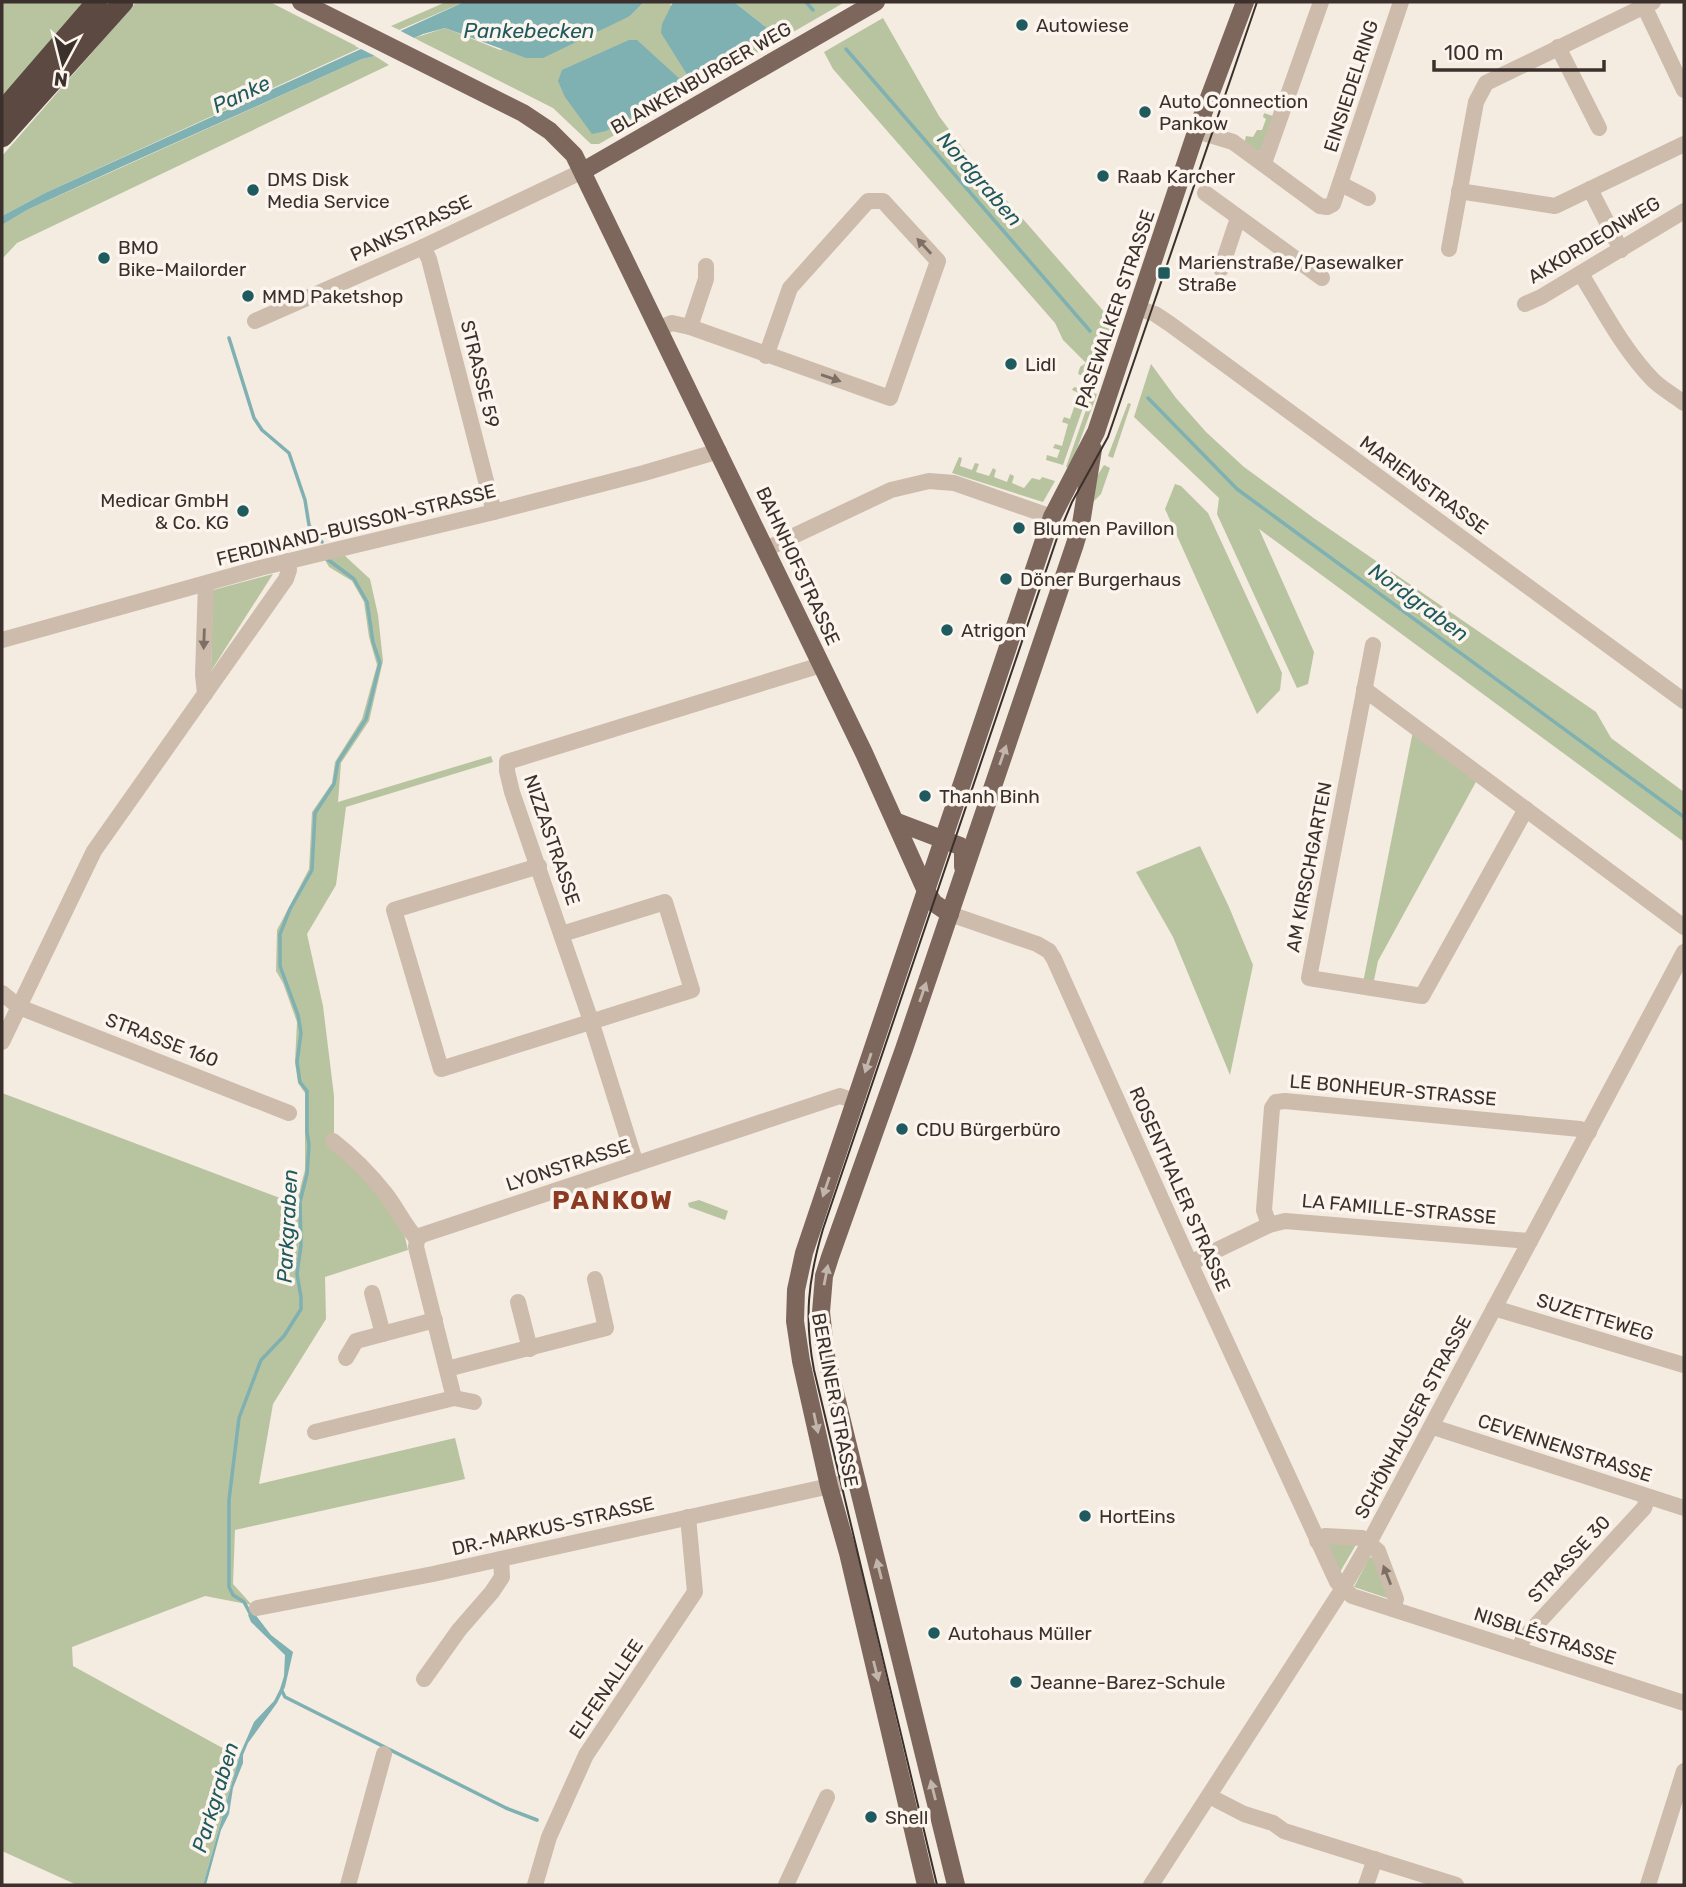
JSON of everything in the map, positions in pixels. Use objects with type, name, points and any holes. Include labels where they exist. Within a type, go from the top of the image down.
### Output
[{"type":"highway","points":[[2,112],[97,2]]},
{"type":"highway","points":[[2,138],[123,2]]},
{"type":"main road","name":"BAHNHOFSTRASSE","points":[[300,2],[536,122],[568,148],[583,171],[660,328],[897,822],[926,891]]},
{"type":"main road","name":"BLANKENBURGER WEG","points":[[583,171],[876,2]]},
{"type":"main road","name":"PASEWALKER STRASSE","points":[[950,914],[1081,524],[1096,432],[1197,131],[1245,2]]},
{"type":"main road","name":"PASEWALKER STRASSE","points":[[926,891],[1052,517],[1096,432]]},
{"type":"main road","points":[[1052,517],[1081,524]]},
{"type":"main road","points":[[1001,670],[1028,681]]},
{"type":"main road","points":[[897,822],[963,849],[963,871]]},
{"type":"main road","points":[[926,891],[934,903],[950,914]]},
{"type":"main road","name":"BERLINER STRASSE","points":[[926,891],[804,1253],[796,1296],[798,1341],[829,1486],[848,1553],[926,1885]]},
{"type":"main road","name":"BERLINER STRASSE","points":[[950,914],[824,1276],[821,1311],[823,1341],[956,1885]]},
{"type":"street","points":[[1264,163],[1321,2]]},
{"type":"street","name":"EINSIEDELRING","points":[[1197,131],[1233,142],[1320,206],[1333,204],[1401,2]]},
{"type":"street","points":[[1449,249],[1476,102],[1486,83],[1648,4],[1684,90]]},
{"type":"street","points":[[1558,47],[1599,128]]},
{"type":"street","points":[[1460,191],[1555,206],[1684,144]]},
{"type":"street","name":"PANKSTRASSE","points":[[255,321],[423,247],[583,171]]},
{"type":"street","points":[[1341,184],[1368,198]]},
{"type":"street","points":[[1590,189],[1620,250]]},
{"type":"street","points":[[1205,193],[1322,278]]},
{"type":"street","points":[[660,328],[672,323],[690,327],[766,356],[890,398],[938,261],[883,201],[868,201],[790,288],[766,356]]},
{"type":"street","name":"AKKORDEONWEG","points":[[1525,304],[1581,274],[1684,211]]},
{"type":"street","points":[[1221,269],[1238,218]]},
{"type":"street","name":"STRASSE 59","points":[[423,247],[429,260],[494,512]]},
{"type":"street","points":[[690,327],[706,279],[706,266]]},
{"type":"street","points":[[1581,274],[1623,344],[1638,363],[1655,381],[1684,403]]},
{"type":"street","name":"MARIENSTRASSE","points":[[1137,307],[1170,324],[1684,701]]},
{"type":"street","name":"FERDINAND-BUISSON-STRASSE","points":[[2,640],[288,561],[494,512],[719,451]]},
{"type":"street","points":[[766,549],[891,490],[929,481],[954,483],[1052,517]]},
{"type":"street","points":[[2,1042],[90,859],[286,579],[288,561]]},
{"type":"street","points":[[205,694],[203,675],[206,584]]},
{"type":"street","name":"AM KIRSCHGARTEN","points":[[1373,645],[1309,978],[1422,996],[1526,809]]},
{"type":"street","name":"NIZZASTRASSE","points":[[636,1164],[506,768],[510,760],[821,665]]},
{"type":"street","points":[[1364,690],[1684,927]]},
{"type":"street","points":[[539,866],[394,910],[441,1069],[692,990],[665,902],[562,934]]},
{"type":"street","name":"ROSENTHALER STRASSE","points":[[950,914],[1037,944],[1049,951],[1054,959],[1317,1541],[1337,1582],[1343,1588]]},
{"type":"street","name":"SCHÖNHAUSER STRASSE","points":[[1151,1885],[1343,1588],[1369,1543],[1684,952]]},
{"type":"street","name":"STRASSE 160","points":[[2,993],[19,1007],[289,1113]]},
{"type":"street","name":"LYONSTRASSE","points":[[417,1239],[422,1235],[840,1096],[855,1101]]},
{"type":"street","name":"LE BONHEUR-STRASSE","points":[[1269,1225],[1264,1210],[1272,1108],[1276,1102],[1540,1125],[1589,1132]]},
{"type":"street","points":[[333,1141],[354,1158],[386,1193],[417,1239],[416,1247],[454,1398]]},
{"type":"street","name":"LA FAMILLE-STRASSE","points":[[1190,1264],[1269,1225],[1285,1221],[1530,1241]]},
{"type":"street","points":[[447,1369],[606,1328],[594,1279]]},
{"type":"street","points":[[372,1293],[383,1334]]},
{"type":"street","points":[[517,1302],[530,1349]]},
{"type":"street","name":"SUZETTEWEG","points":[[1494,1308],[1684,1366]]},
{"type":"street","points":[[346,1357],[356,1341],[435,1320]]},
{"type":"street","points":[[315,1432],[454,1398],[474,1402]]},
{"type":"street","name":"CEVENNENSTRASSE","points":[[1433,1427],[1684,1508]]},
{"type":"street","name":"DR.-MARKUS-STRASSE","points":[[257,1608],[501,1559],[857,1480]]},
{"type":"street","name":"STRASSE 30","points":[[1519,1649],[1523,1639],[1644,1508],[1648,1497]]},
{"type":"street","name":"ELFENALLEE","points":[[535,1885],[550,1837],[586,1755],[695,1592],[688,1517]]},
{"type":"street","points":[[1317,1541],[1325,1536],[1362,1538],[1378,1551],[1396,1599],[1393,1609]]},
{"type":"street","points":[[424,1679],[502,1577],[501,1559]]},
{"type":"street","name":"NISBLÉSTRASSE","points":[[1343,1588],[1352,1596],[1684,1703]]},
{"type":"street","points":[[348,1885],[384,1754]]},
{"type":"street","points":[[1648,1885],[1684,1771]]},
{"type":"street","points":[[1209,1796],[1244,1814],[1273,1823],[1284,1831],[1456,1885]]},
{"type":"street","points":[[786,1885],[827,1797]]},
{"type":"street","points":[[1366,1885],[1375,1859]]},
{"type":"green space","points":[[2,2],[87,2],[2,102]]},
{"type":"green space","points":[[136,2],[270,2],[360,48],[45,193],[2,216],[2,156]]},
{"type":"green space","points":[[446,2],[464,2],[399,30],[391,26]]},
{"type":"green space","points":[[644,2],[673,2],[670,5],[766,27],[734,2],[845,2],[599,144],[591,144],[553,108],[414,38],[445,28],[500,50],[630,16]]},
{"type":"green space","points":[[883,18],[939,116],[974,163],[1113,322],[1063,465],[1046,460],[1047,455],[1057,458],[1060,450],[1053,448],[1055,444],[1062,446],[1068,424],[1062,422],[1064,417],[1070,419],[1079,393],[1072,390],[1074,387],[1081,389],[1085,377],[1078,374],[1080,367],[1086,363],[1063,340],[1055,323],[833,69],[824,52]]},
{"type":"green space","points":[[375,56],[389,65],[17,243],[2,259],[2,225],[27,210],[362,59]]},
{"type":"green space","points":[[1264,113],[1276,117],[1264,149],[1258,152],[1244,144],[1246,136],[1253,137],[1257,130],[1262,130],[1266,119],[1263,117]]},
{"type":"green space","points":[[1151,364],[1206,432],[1244,467],[1315,519],[1596,712],[1611,738],[1684,792],[1684,842],[1259,529],[1314,652],[1308,684],[1297,688],[1217,514],[1219,498],[1134,417]]},
{"type":"green space","points":[[1092,393],[1097,394],[1070,468],[1066,467]]},
{"type":"green space","points":[[1128,403],[1131,404],[1113,458],[1108,456]]},
{"type":"green space","points":[[959,457],[962,458],[960,466],[972,470],[975,463],[979,464],[976,472],[989,476],[993,468],[996,470],[994,477],[1007,482],[1010,474],[1014,476],[1012,483],[1024,488],[1032,478],[1040,480],[1042,477],[1055,481],[1043,502],[952,473]]},
{"type":"green space","points":[[1104,465],[1110,468],[1101,494],[1093,502],[1091,486]]},
{"type":"green space","points":[[1175,484],[1181,486],[1208,513],[1282,673],[1280,690],[1257,714],[1165,509]]},
{"type":"green space","points":[[344,555],[370,579],[378,615],[383,661],[369,721],[341,763],[338,802],[491,756],[493,762],[346,807],[336,885],[307,934],[323,1006],[334,1096],[334,1138],[403,1229],[408,1250],[325,1277],[326,1319],[273,1404],[259,1484],[455,1438],[465,1479],[235,1530],[233,1584],[252,1605],[205,1596],[72,1647],[73,1666],[239,1757],[203,1885],[77,1885],[2,1851],[2,1093],[296,1204],[305,1170],[305,1093],[298,1083],[295,1062],[297,1022],[276,971],[277,930],[309,869],[312,812],[332,783],[335,762],[362,719],[377,665],[369,637],[364,602],[352,581],[329,567],[325,560]]},
{"type":"green space","points":[[273,574],[211,671],[213,590]]},
{"type":"green space","points":[[1413,731],[1477,780],[1378,961],[1373,985],[1363,983]]},
{"type":"green space","points":[[1200,846],[1253,965],[1230,1075],[1173,937],[1136,872]]},
{"type":"green space","points":[[699,1200],[728,1211],[725,1220],[689,1207],[688,1203]]},
{"type":"green space","points":[[1357,1543],[1340,1572],[1328,1545]]},
{"type":"green space","points":[[1372,1557],[1389,1596],[1387,1598],[1354,1587]]},
{"type":"water","name":"Pankebecken","points":[[464,2],[644,2],[630,16],[543,58],[526,58],[445,28],[423,34],[121,167],[27,210],[2,225],[2,216],[45,193]]},
{"type":"water","points":[[673,2],[734,2],[766,27],[766,38],[695,80],[688,76],[661,33],[662,24]]},
{"type":"water","points":[[629,40],[637,40],[682,81],[681,88],[675,95],[606,131],[592,134],[565,97],[558,81],[562,70]]},
{"type":"water","points":[[254,1613],[271,1635],[293,1652],[285,1687],[243,1755],[243,1763],[233,1788],[229,1814],[221,1830],[206,1885],[203,1885],[240,1754],[254,1722],[274,1701],[284,1676],[285,1655],[251,1622],[248,1615]]},
{"type":"pier","points":[[395,28],[418,40],[379,58],[355,46]]},
{"type":"waterway","name":"Nordgraben","points":[[806,2],[813,10]]},
{"type":"waterway","name":"Nordgraben","points":[[846,49],[1090,331]]},
{"type":"waterway","name":"Parkgraben","points":[[229,338],[254,418],[262,430],[289,453],[305,500],[309,525],[322,542]]},
{"type":"waterway","name":"Nordgraben","points":[[1148,398],[1237,489],[1684,817]]},
{"type":"waterway","name":"Parkgraben","points":[[252,1617],[244,1602],[233,1595],[229,1587],[229,1500],[239,1418],[261,1360],[284,1336],[301,1309],[297,1274],[301,1245],[300,1202],[307,1174],[309,1145],[307,1091],[300,1082],[297,1062],[301,1033],[298,1015],[280,966],[280,934],[290,909],[312,870],[315,813],[334,784],[338,762],[366,719],[380,663],[373,642],[367,602],[354,579],[327,559]]},
{"type":"waterway","points":[[282,1691],[285,1697],[506,1808],[537,1820]]},
{"type":"tram line","points":[[937,1885],[814,1370],[808,1316],[811,1282],[823,1229],[1057,538],[1072,502],[1108,437],[1257,2]]},
{"type":"place","name":"Autowiese","points":[[1022,25]]},
{"type":"place","name":"Auto Connection Pankow","points":[[1145,112]]},
{"type":"place","name":"Raab Karcher","points":[[1103,176]]},
{"type":"place","name":"DMS Disk Media Service","points":[[253,190]]},
{"type":"place","name":"BMO Bike-Mailorder","points":[[104,258]]},
{"type":"place","name":"Marienstraße/Pasewalker Straße","points":[[1164,273]]},
{"type":"place","name":"MMD Paketshop","points":[[248,296]]},
{"type":"place","name":"Lidl","points":[[1011,364]]},
{"type":"place","name":"Medicar GmbH & Co. KG","points":[[243,511]]},
{"type":"place","name":"Blumen Pavillon","points":[[1019,528]]},
{"type":"place","name":"Döner Burgerhaus","points":[[1006,579]]},
{"type":"place","name":"Atrigon","points":[[947,630]]},
{"type":"place","name":"Thanh Binh","points":[[925,796]]},
{"type":"place","name":"CDU Bürgerbüro","points":[[902,1129]]},
{"type":"place","name":"HortEins","points":[[1085,1516]]},
{"type":"place","name":"Autohaus Müller","points":[[934,1633]]},
{"type":"place","name":"Jeanne-Barez-Schule","points":[[1016,1682]]},
{"type":"place","name":"Shell","points":[[871,1817]]},
{"type":"district","name":"PANKOW","points":[[613,1200]]},
{"type":"water label","name":"Panke","points":[[241,94]]}]
